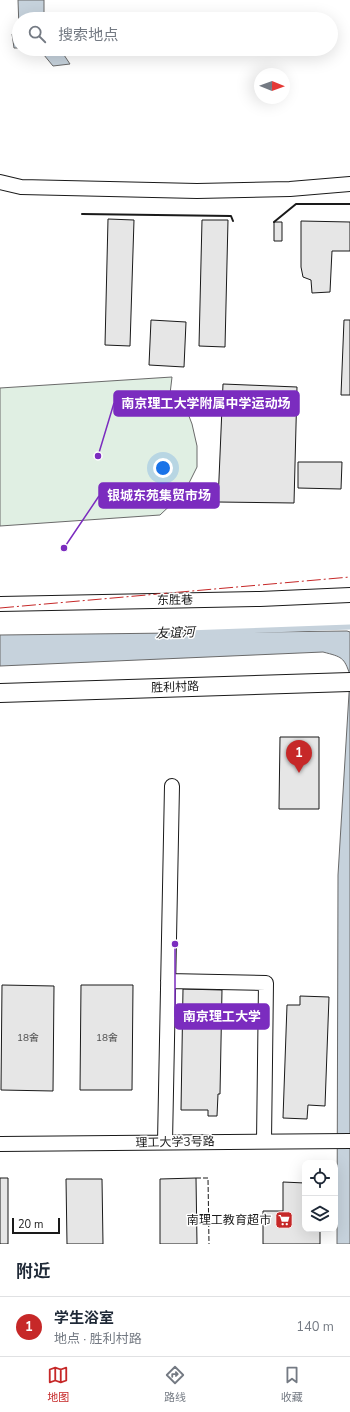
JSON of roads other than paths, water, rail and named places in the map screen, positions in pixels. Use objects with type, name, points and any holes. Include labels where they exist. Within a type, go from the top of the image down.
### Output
[{"type":"street","points":[[0,182],[21,187],[197,191],[290,189],[350,184]]},
{"type":"street","name":"东胜巷","points":[[0,604],[244,599],[350,595]]},
{"type":"street","name":"胜利村路","points":[[0,693],[350,682]]},
{"type":"street","points":[[165,1142],[172,786]]},
{"type":"street","points":[[168,981],[266,983],[264,1141]]},
{"type":"street","name":"理工大学3号路","points":[[0,1144],[350,1141]]},
{"type":"water","points":[[18,0],[44,0],[44,12],[18,12]]},
{"type":"water","points":[[45,56],[65,56],[70,64],[53,66]]},
{"type":"water","points":[[350,632],[350,675],[344,661],[334,655],[323,652],[0,666],[0,635]]},
{"type":"water","points":[[350,677],[350,1244],[337,1244],[338,875]]},
{"type":"waterway","name":"友谊河","points":[[187,633],[350,627]]},
{"type":"place","name":"南京理工大学附属中学运动场","points":[[98,456]]},
{"type":"place","name":"银城东苑集贸市场","points":[[64,548]]},
{"type":"place","name":"学生浴室","points":[[299,773]]},
{"type":"place","name":"南京理工大学","points":[[175,944]]},
{"type":"place","name":"南理工教育超市","points":[[284,1220]]}]
